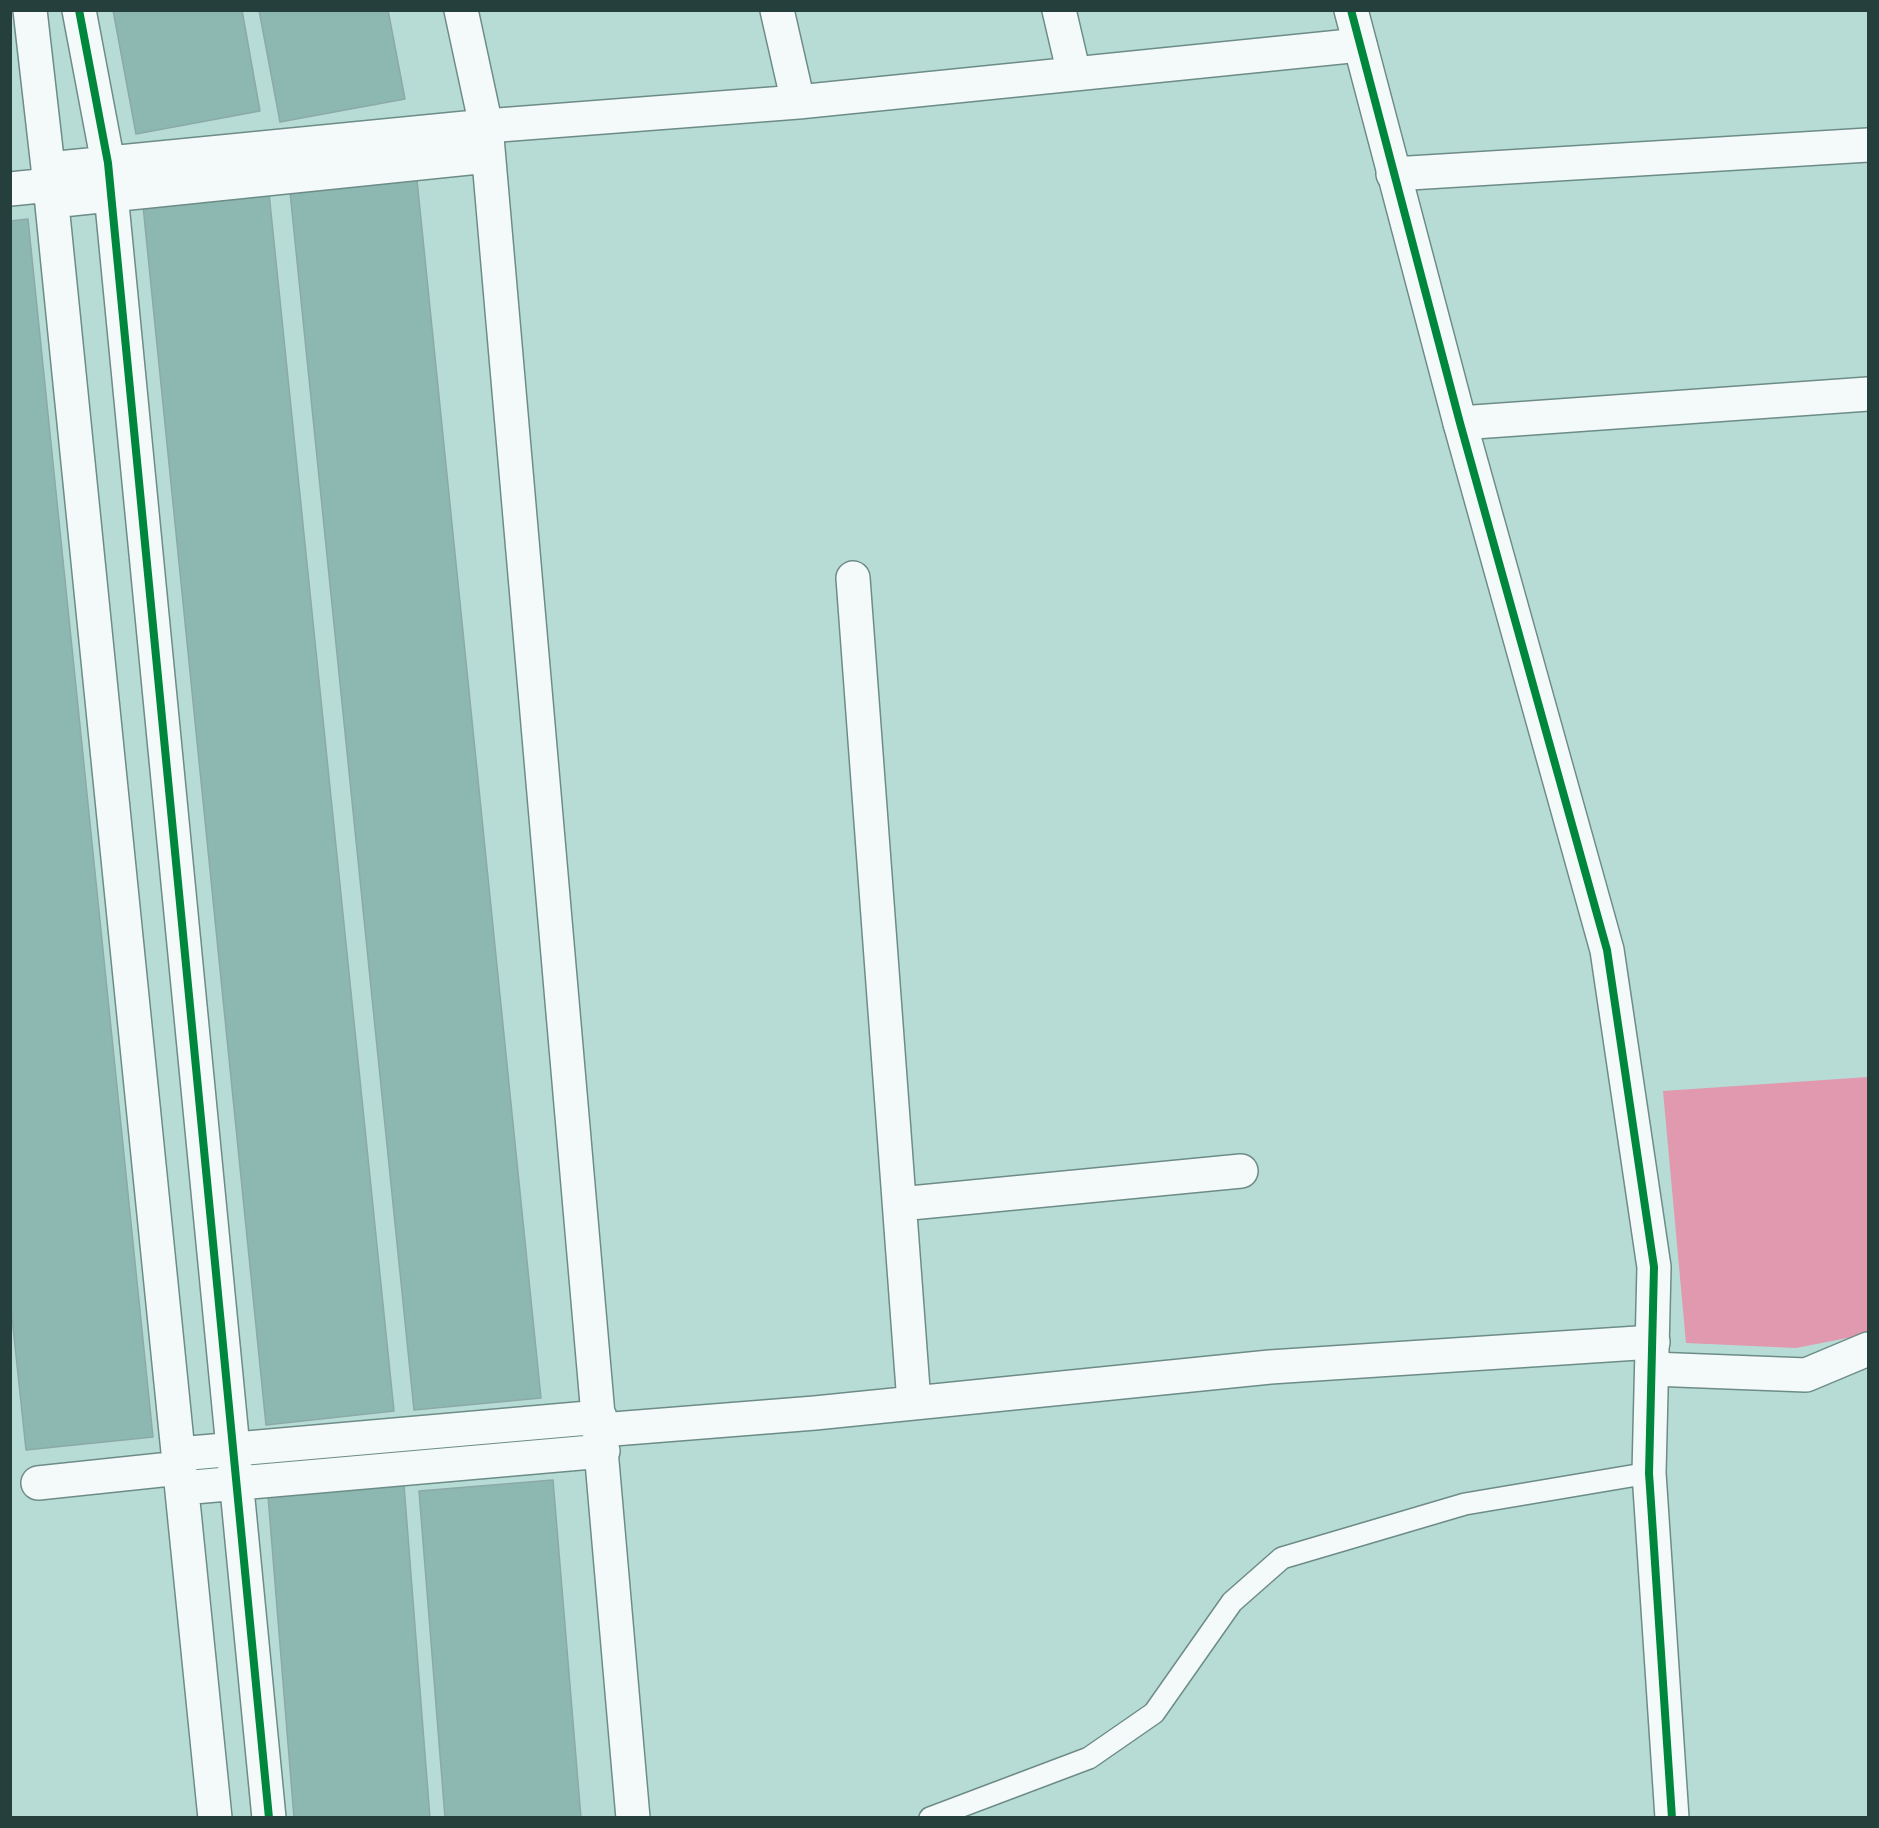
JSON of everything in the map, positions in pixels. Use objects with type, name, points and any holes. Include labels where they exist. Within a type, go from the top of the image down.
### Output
[{"type":"street","points":[[30,10],[50,185],[215,1818]]},
{"type":"street","points":[[79,10],[108,163],[270,1818]]},
{"type":"street","points":[[461,10],[487,141],[602,1432],[633,1818]]},
{"type":"street","points":[[777,10],[798,102]]},
{"type":"street","points":[[1059,10],[1074,74]]},
{"type":"street","points":[[1351,10],[1460,423],[1607,950],[1654,1267],[1649,1473],[1672,1818]]},
{"type":"street","points":[[50,185],[110,195],[487,141],[798,102],[1360,45]]},
{"type":"street","points":[[10,189],[50,185],[108,163],[487,141]]},
{"type":"street","points":[[1393,174],[1869,145]]},
{"type":"street","points":[[1460,423],[1869,394]]},
{"type":"street","points":[[853,578],[914,1403]]},
{"type":"street","points":[[900,1204],[1241,1171]]},
{"type":"street","points":[[180,1470],[237,1483],[602,1432],[1270,1367],[1652,1355],[1806,1375],[1868,1349]]},
{"type":"street","points":[[38,1483],[180,1470],[233,1449],[602,1432]]},
{"type":"lane","points":[[930,1818],[1089,1758],[1154,1713],[1232,1602],[1282,1558],[1465,1504],[1649,1473]]},
{"type":"shaded area","points":[[1868,1077],[1868,1334],[1796,1348],[1686,1343],[1663,1091]]},
{"type":"building","points":[[113,10],[242,10],[260,111],[136,134]]},
{"type":"building","points":[[259,10],[388,10],[405,99],[280,122]]},
{"type":"building","points":[[417,180],[541,1398],[414,1410],[290,192]]},
{"type":"building","points":[[269,193],[394,1411],[266,1425],[143,206]]},
{"type":"building","points":[[28,219],[153,1437],[26,1450],[10,1299],[10,221]]},
{"type":"building","points":[[553,1480],[581,1818],[445,1818],[419,1491]]},
{"type":"building","points":[[404,1485],[430,1818],[294,1818],[268,1496]]},
{"type":"cycle path","points":[[79,10],[108,163],[269,1818]]},
{"type":"cycle path","points":[[1351,10],[1460,423],[1607,950],[1654,1267],[1649,1473],[1672,1818]]}]
